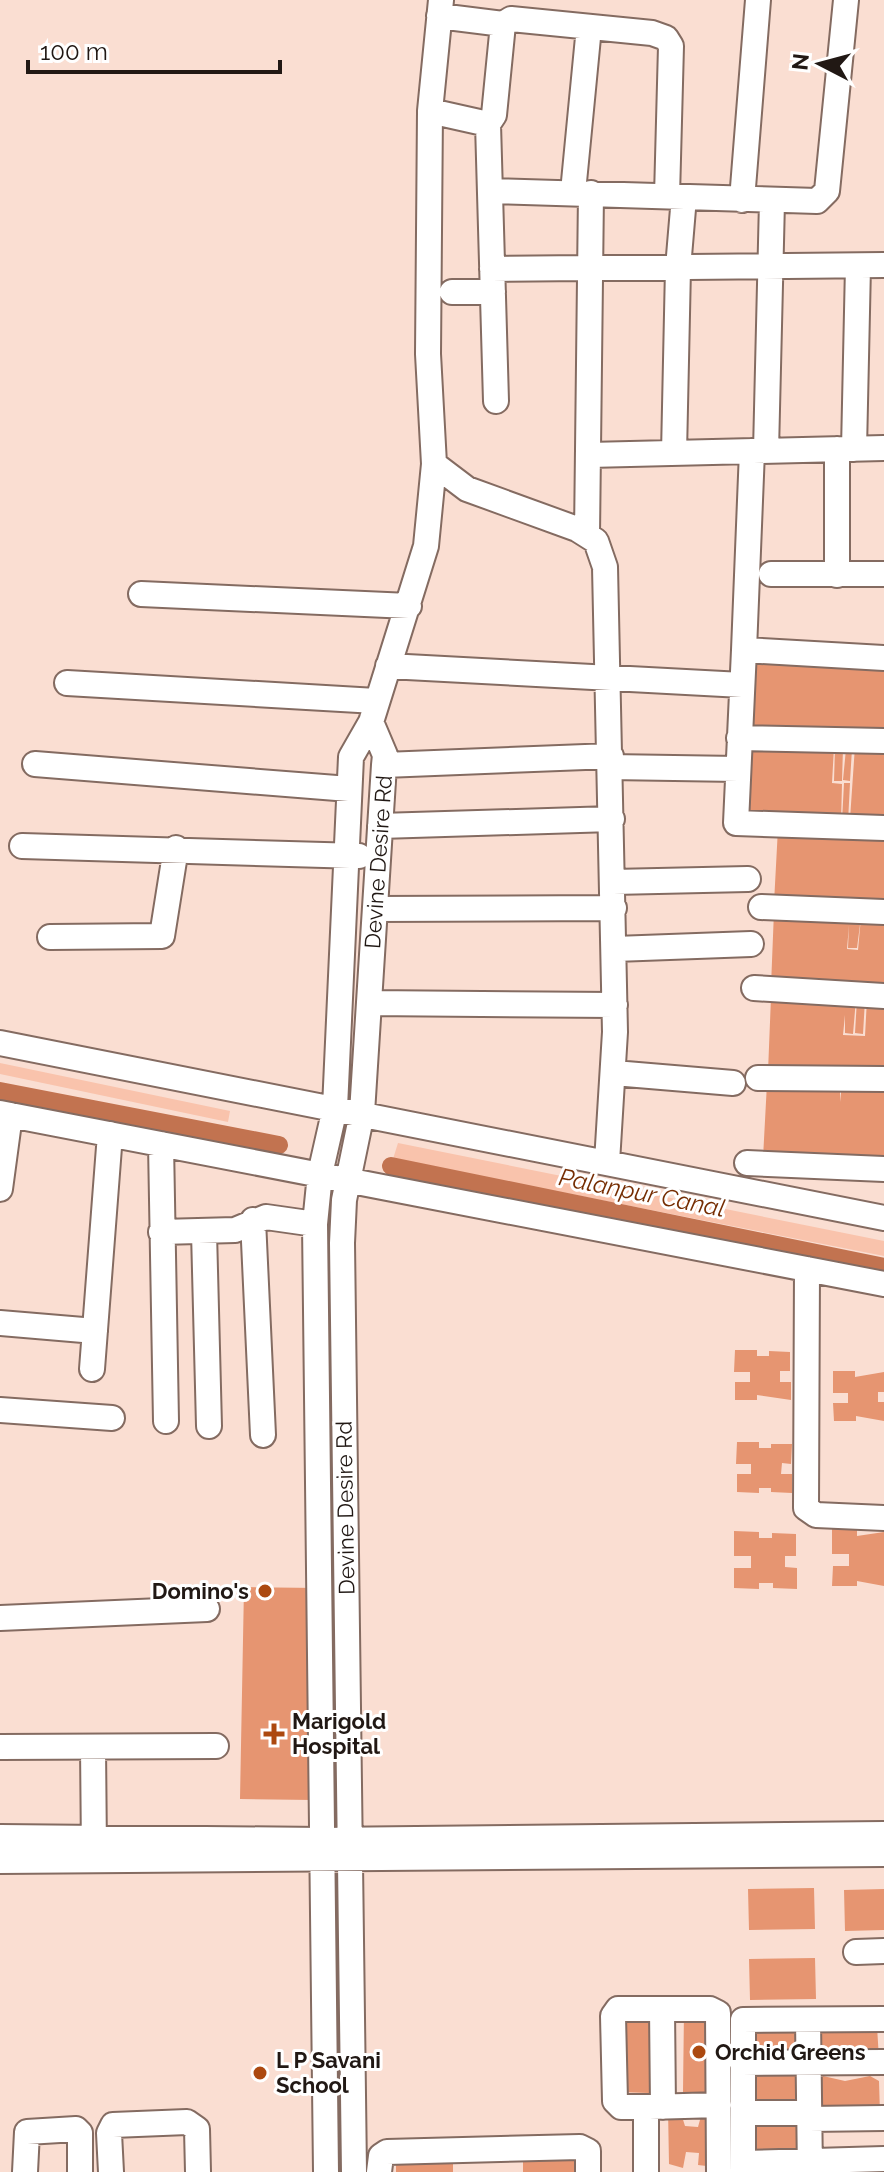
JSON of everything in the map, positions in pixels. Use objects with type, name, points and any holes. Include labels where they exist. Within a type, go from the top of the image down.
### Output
[{"type":"street","points":[[742,200],[758,0]]},
{"type":"street","points":[[490,191],[817,201],[827,191],[846,0]]},
{"type":"street","points":[[67,683],[374,712],[426,546],[434,464],[428,354],[430,111],[440,8],[503,24],[511,19],[652,33],[666,38],[671,46],[678,268],[674,453]]},
{"type":"street","points":[[496,401],[488,124],[494,115],[503,24]]},
{"type":"street","points":[[587,535],[591,269],[582,192],[589,27]]},
{"type":"street","points":[[430,111],[488,124]]},
{"type":"street","points":[[772,201],[736,823],[884,828]]},
{"type":"street","points":[[452,292],[493,280],[591,269],[884,265]]},
{"type":"street","points":[[837,575],[858,266]]},
{"type":"street","points":[[589,455],[884,448]]},
{"type":"street","points":[[434,464],[467,489],[587,535],[596,541],[605,567],[615,949],[614,1073],[607,1162]]},
{"type":"street","points":[[430,501],[467,489]]},
{"type":"street","points":[[771,574],[884,574]]},
{"type":"street","points":[[141,594],[409,606]]},
{"type":"street","points":[[744,650],[884,658]]},
{"type":"street","points":[[388,666],[608,675],[742,685]]},
{"type":"street","name":"Devine Desire Rd","points":[[354,2172],[342,1243],[347,1179],[362,1113],[385,755],[374,712]]},
{"type":"street","name":"Devine Desire Rd","points":[[326,2172],[315,1224],[320,1174],[335,1108],[351,757],[374,712]]},
{"type":"street","points":[[739,738],[884,741]]},
{"type":"street","points":[[384,765],[611,761],[738,769]]},
{"type":"street","points":[[35,764],[349,789]]},
{"type":"street","points":[[380,826],[612,819]]},
{"type":"street","points":[[22,846],[378,856]]},
{"type":"street","points":[[50,937],[162,936],[176,848]]},
{"type":"street","points":[[613,882],[748,879]]},
{"type":"street","points":[[761,907],[884,912]]},
{"type":"street","points":[[375,909],[614,908]]},
{"type":"street","points":[[615,949],[751,944]]},
{"type":"street","points":[[754,988],[884,996]]},
{"type":"street","points":[[369,1003],[615,1005]]},
{"type":"street","points":[[0,1043],[884,1218]]},
{"type":"street","points":[[614,1073],[733,1083]]},
{"type":"street","points":[[758,1078],[884,1079]]},
{"type":"street","points":[[0,1189],[5,1114],[884,1284]]},
{"type":"street","points":[[92,1369],[110,1134]]},
{"type":"street","points":[[161,1144],[166,1421]]},
{"type":"street","points":[[747,1163],[884,1169]]},
{"type":"street","points":[[161,1232],[235,1230],[266,1217],[315,1224]]},
{"type":"street","points":[[253,1220],[263,1435]]},
{"type":"street","points":[[204,1232],[209,1426]]},
{"type":"street","points":[[807,1269],[806,1508],[816,1515],[884,1518]]},
{"type":"street","points":[[0,1323],[95,1331]]},
{"type":"street","points":[[0,1410],[112,1418]]},
{"type":"street","points":[[0,1618],[207,1609]]},
{"type":"street","points":[[0,1747],[216,1746]]},
{"type":"street","points":[[93,1747],[94,1849]]},
{"type":"street","points":[[0,1837],[94,1849],[876,1844]]},
{"type":"street","points":[[0,1861],[94,1849]]},
{"type":"street","points":[[856,1952],[884,1951]]},
{"type":"street","points":[[719,2105],[621,2107],[615,2101],[613,2016],[618,2009],[713,2009],[718,2013],[719,2105],[719,2172]]},
{"type":"street","points":[[646,2172],[662,2009]]},
{"type":"street","points":[[884,2019],[743,2020],[742,2063],[743,2167],[810,2167],[884,2159]]},
{"type":"street","points":[[808,2020],[810,2167]]},
{"type":"street","points":[[742,2063],[884,2062]]},
{"type":"street","points":[[743,2113],[884,2118]]},
{"type":"street","points":[[111,2172],[110,2128],[113,2125],[187,2122],[197,2129],[198,2172]]},
{"type":"street","points":[[25,2172],[27,2132],[76,2129],[80,2133],[80,2172]]},
{"type":"street","points":[[379,2172],[381,2156],[387,2152],[464,2161],[517,2160],[586,2148],[588,2172]]},
{"type":"shaded area","points":[[0,1063],[230,1111],[228,1122],[0,1074]]},
{"type":"shaded area","points":[[0,1097],[239,1145],[238,1152],[0,1108]]},
{"type":"shaded area","points":[[398,1143],[884,1241],[884,1256],[393,1159]]},
{"type":"building","points":[[751,656],[884,662],[884,735],[748,729]]},
{"type":"building","points":[[748,743],[834,747],[832,783],[842,784],[841,821],[745,818]]},
{"type":"building","points":[[855,746],[884,747],[884,821],[850,819]]},
{"type":"building","points":[[835,748],[843,748],[842,781],[834,781]]},
{"type":"building","points":[[846,749],[852,749],[850,781],[843,780]]},
{"type":"building","points":[[844,783],[850,783],[848,822],[842,821]]},
{"type":"building","points":[[778,828],[884,831],[884,904],[774,903]]},
{"type":"building","points":[[774,911],[884,915],[884,988],[771,986]],"holes":[[[861,917],[858,950],[847,949],[849,925],[848,948],[857,948]]]},
{"type":"building","points":[[771,997],[856,999],[853,1034],[845,1033],[845,1015],[843,1035],[865,1036],[867,999],[884,1000],[884,1073],[768,1072]]},
{"type":"building","points":[[857,999],[865,1000],[863,1034],[855,1033]]},
{"type":"building","points":[[767,1083],[840,1087],[840,1102],[842,1084],[884,1086],[884,1160],[763,1158]]},
{"type":"building","points":[[735,1350],[757,1350],[757,1356],[769,1356],[769,1351],[790,1352],[790,1371],[780,1371],[780,1382],[791,1382],[791,1400],[757,1395],[757,1400],[735,1400],[735,1382],[750,1382],[750,1372],[734,1372]]},
{"type":"building","points":[[833,1371],[855,1371],[855,1377],[884,1372],[884,1392],[878,1392],[878,1402],[884,1402],[884,1421],[856,1416],[856,1421],[834,1421],[833,1403],[848,1403],[848,1393],[833,1393]]},
{"type":"building","points":[[737,1442],[759,1442],[759,1448],[771,1448],[771,1444],[792,1444],[791,1464],[782,1463],[781,1474],[792,1474],[792,1493],[771,1492],[771,1488],[759,1488],[759,1493],[737,1492],[737,1474],[751,1474],[751,1464],[736,1464]]},
{"type":"building","points":[[832,1529],[857,1529],[857,1536],[884,1532],[884,1586],[857,1581],[857,1586],[832,1586],[833,1566],[849,1566],[849,1554],[832,1554]]},
{"type":"building","points":[[734,1531],[759,1532],[759,1538],[772,1538],[772,1533],[796,1534],[796,1556],[785,1556],[785,1567],[797,1568],[797,1589],[773,1588],[773,1583],[759,1583],[759,1589],[734,1588],[734,1568],[751,1568],[751,1556],[734,1556]]},
{"type":"building","points":[[244,1587],[318,1588],[313,1800],[240,1799]]},
{"type":"building","points":[[814,1888],[815,1929],[749,1930],[748,1889]]},
{"type":"building","points":[[884,1889],[884,1930],[845,1931],[844,1890]]},
{"type":"building","points":[[815,1958],[816,1999],[750,2000],[749,1959]]},
{"type":"building","points":[[649,2011],[649,2093],[620,2092],[619,2013]]},
{"type":"building","name":"Orchid Greens","points":[[684,2011],[714,2011],[717,2094],[683,2092]]},
{"type":"building","points":[[744,2025],[804,2025],[805,2058],[749,2059]]},
{"type":"building","points":[[817,2026],[877,2026],[879,2059],[817,2056]]},
{"type":"building","points":[[756,2071],[771,2076],[796,2071],[807,2109],[744,2101]]},
{"type":"building","points":[[823,2076],[845,2081],[870,2076],[879,2081],[880,2114],[819,2111],[819,2081]]},
{"type":"building","name":"Orchid Greens","points":[[668,2109],[680,2110],[685,2126],[698,2127],[703,2109],[716,2110],[715,2167],[698,2165],[699,2153],[686,2152],[683,2168],[669,2164]]},
{"type":"building","points":[[750,2121],[772,2126],[797,2121],[807,2159],[751,2160]]},
{"type":"building","points":[[523,2153],[580,2153],[581,2172],[523,2172]]},
{"type":"building","points":[[453,2163],[453,2172],[396,2172],[396,2164]]},
{"type":"waterway","name":"Palanpur Canal","points":[[0,1091],[279,1145]]},
{"type":"waterway","name":"Palanpur Canal","points":[[391,1166],[884,1267]]},
{"type":"place","name":"Domino's","points":[[265,1591]]},
{"type":"place","name":"Marigold Hospital","points":[[274,1734]]},
{"type":"place","name":"Orchid Greens","points":[[699,2052]]},
{"type":"place","name":"L P Savani School","points":[[260,2073]]}]
